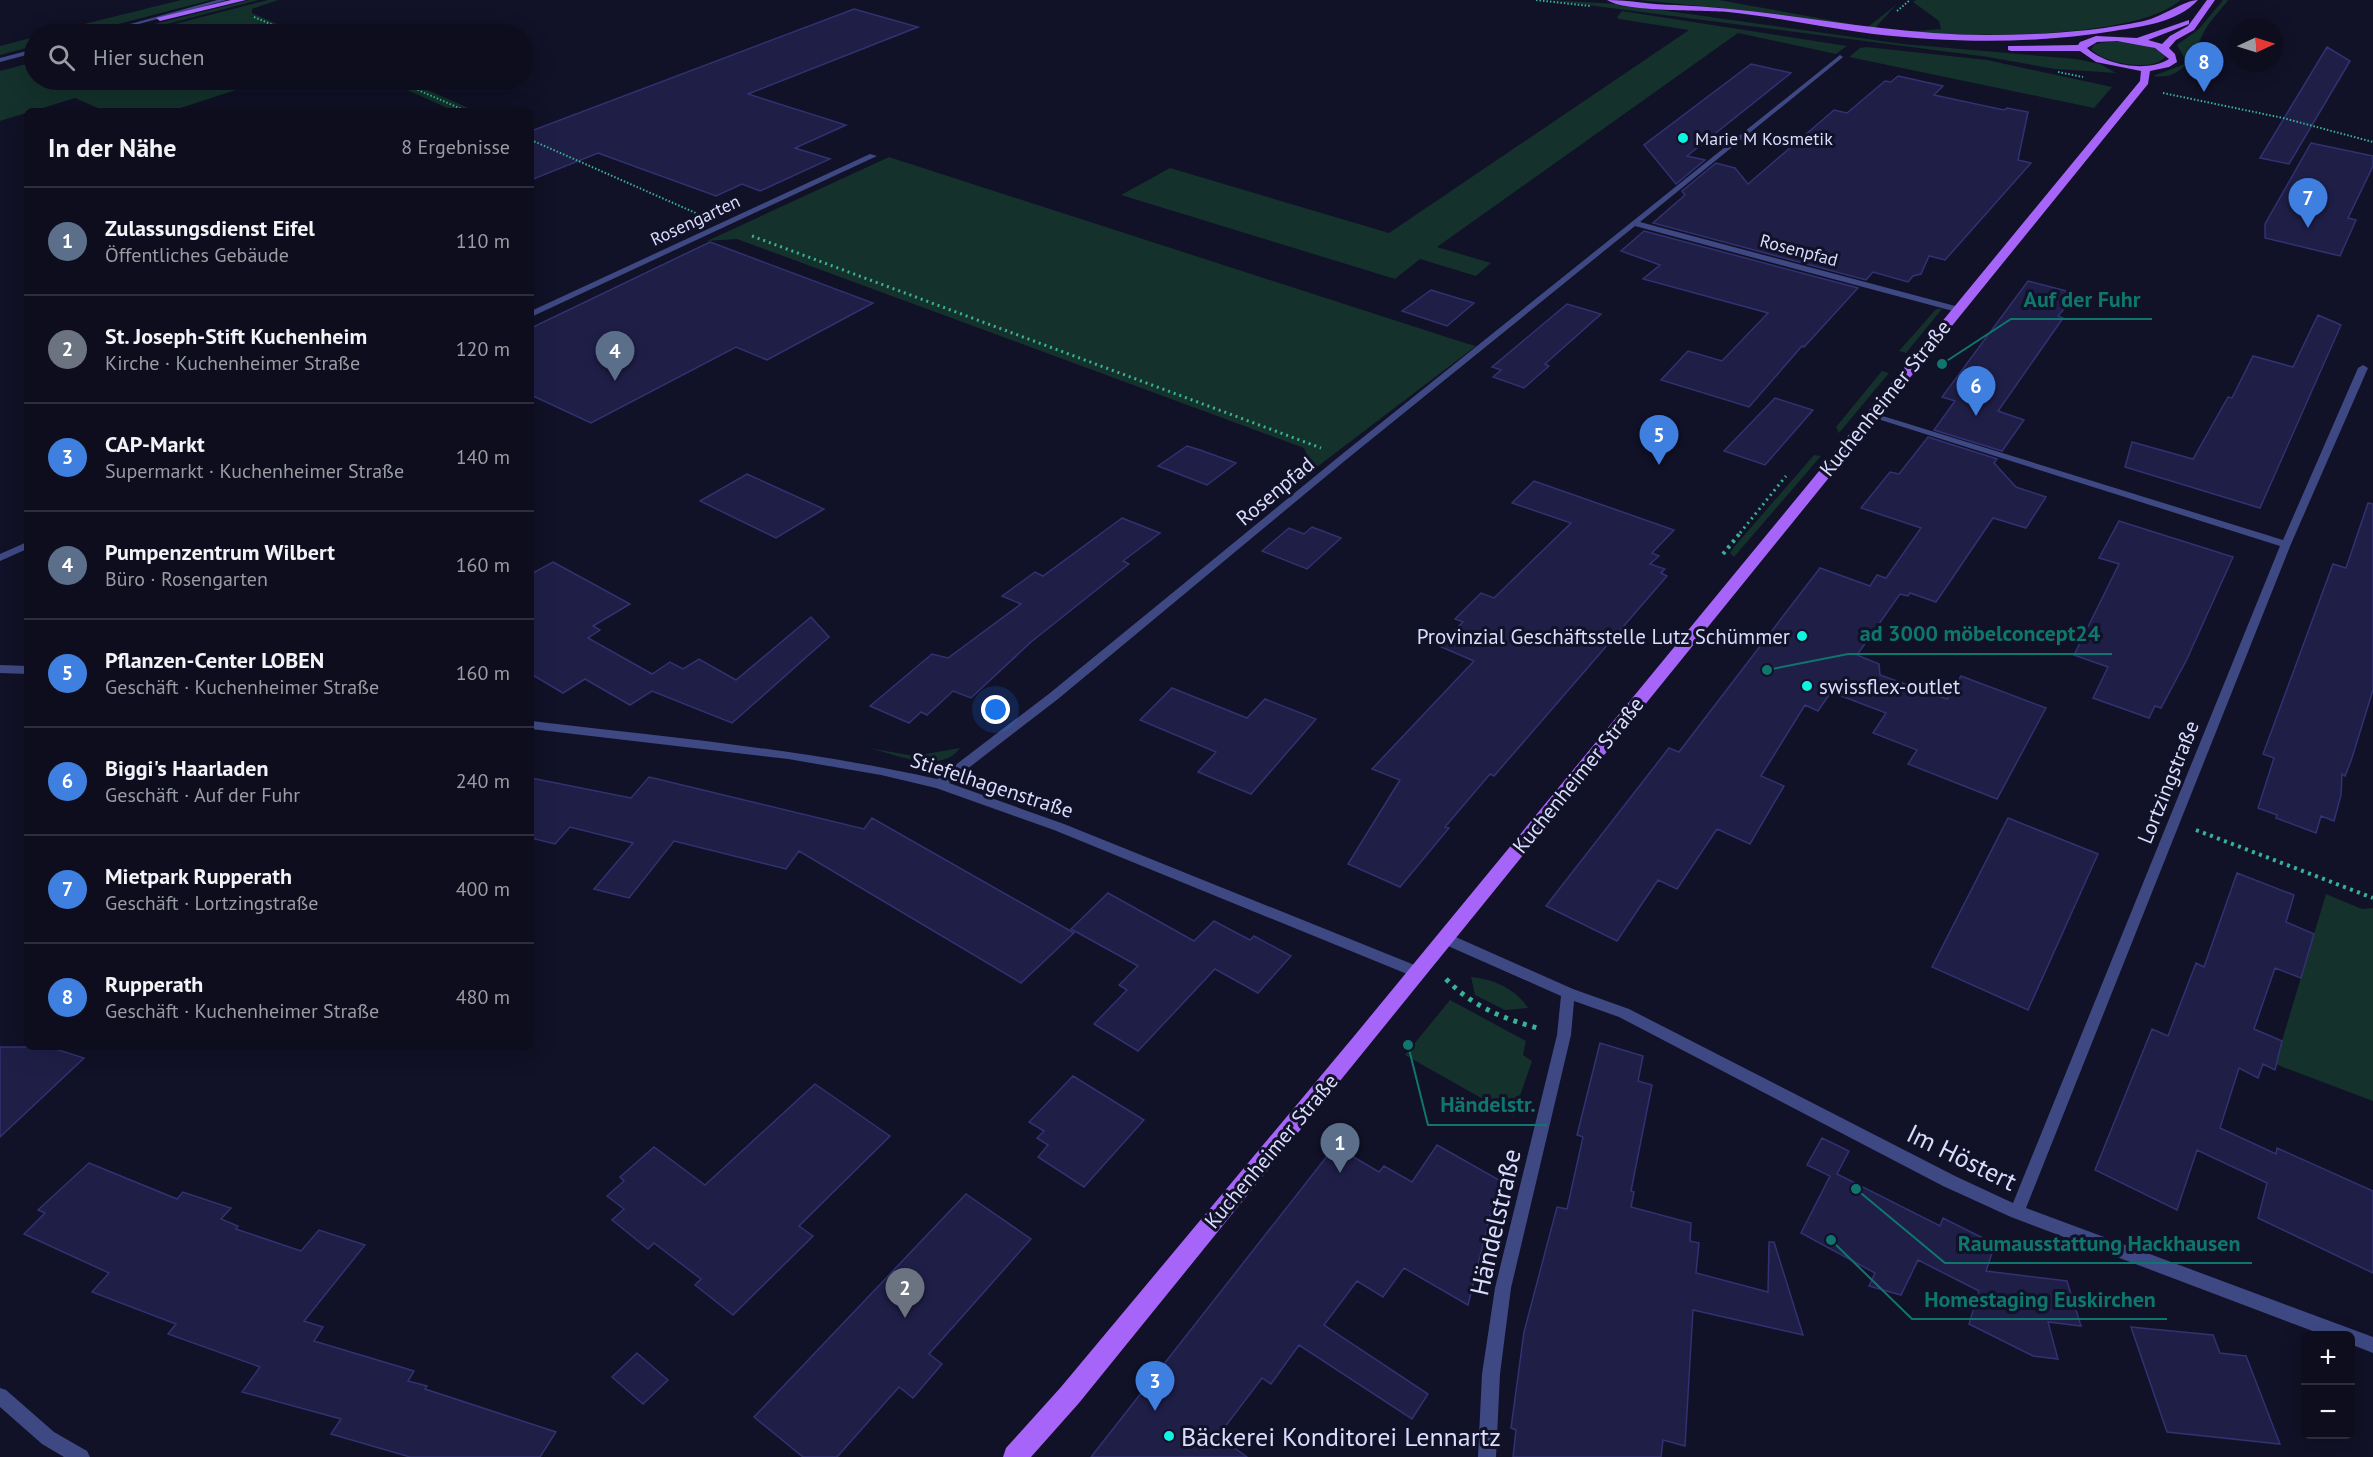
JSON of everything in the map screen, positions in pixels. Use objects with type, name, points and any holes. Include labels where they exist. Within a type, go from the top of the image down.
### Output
[{"type":"main road","points":[[160,18],[198,12],[242,0]]},
{"type":"main road","points":[[1611,0],[1883,38],[2094,58],[2116,65],[2146,68],[2166,66],[2173,61],[2173,56],[2163,49],[2137,41],[2096,39],[2085,43],[2082,48]]},
{"type":"main road","points":[[1673,8],[1712,8],[1904,35],[1983,39],[2124,27],[2178,12],[2194,0]]},
{"type":"main road","points":[[2163,49],[2173,38],[2191,28],[2197,16],[2211,0]]},
{"type":"main road","points":[[2137,41],[2197,16]]},
{"type":"main road","points":[[1993,49],[2082,48],[2094,58]]},
{"type":"main road","points":[[2116,65],[2132,83]]},
{"type":"main road","name":"Kuchenheimer Straße","points":[[1015,1457],[1070,1395],[1727,594],[1956,309],[2132,83],[2145,82],[2146,68]]},
{"type":"street","points":[[136,24],[224,0]]},
{"type":"street","points":[[0,60],[24,54]]},
{"type":"street","name":"Rosenpfad","points":[[939,784],[1054,696],[1344,457],[1840,57]]},
{"type":"street","name":"Rosengarten","points":[[534,313],[873,156]]},
{"type":"street","name":"Rosenpfad","points":[[1633,223],[1956,309]]},
{"type":"street","name":"Lortzingstraße","points":[[2017,1212],[2286,544],[2362,368]]},
{"type":"street","points":[[1870,416],[2286,544]]},
{"type":"street","points":[[0,558],[24,546]]},
{"type":"street","points":[[0,669],[24,670]]},
{"type":"street","name":"Stiefelhagenstraße","points":[[534,725],[788,755],[939,784],[1049,823],[1423,965]]},
{"type":"street","points":[[1444,938],[1568,993]]},
{"type":"street","name":"Im Höstert","points":[[1568,993],[1624,1013],[1949,1180],[2017,1212],[2336,1331]]},
{"type":"street","name":"Händelstraße","points":[[1486,1457],[1491,1374],[1503,1288],[1564,1035],[1568,993]]},
{"type":"street","name":"Im Höstert","points":[[2355,1338],[2373,1345]]},
{"type":"street","points":[[0,1396],[48,1438],[81,1457]]},
{"type":"path","points":[[247,14],[270,24]]},
{"type":"path","points":[[2132,83],[2373,142]]},
{"type":"path","points":[[418,90],[459,108]]},
{"type":"path","points":[[534,141],[724,226],[1344,457]]},
{"type":"path","points":[[2173,822],[2373,898]]},
{"type":"path","points":[[1423,965],[1463,998],[1500,1018],[1564,1035]]},
{"type":"green space","points":[[181,0],[211,0],[119,24],[84,24]]},
{"type":"green space","points":[[249,0],[259,0],[167,24],[154,24]]},
{"type":"green space","points":[[268,0],[278,0],[252,9],[252,13],[277,24],[175,24]]},
{"type":"green space","points":[[1549,0],[1618,4],[1903,44],[2076,59],[2100,64],[2116,73],[2055,69],[1988,57]]},
{"type":"green space","points":[[1638,0],[1719,0],[1868,27],[1897,4],[1875,28],[1869,29],[1721,8]]},
{"type":"green space","points":[[1916,0],[2181,0],[2158,13],[2126,23],[2089,29],[2048,33],[1968,34],[1905,32],[1941,29],[1939,21],[1913,2]]},
{"type":"green space","points":[[2223,0],[2228,0],[2207,26],[2186,64],[2173,74],[2153,76],[2185,64],[2185,59],[2177,45],[2199,29]]},
{"type":"green space","points":[[1622,11],[1847,46],[1836,54],[1738,33],[1437,247],[1491,263],[1476,276],[1420,259],[1395,279],[1121,195],[1170,168],[1389,233],[1689,30],[1619,19],[1617,17]]},
{"type":"green space","points":[[24,40],[24,49],[0,55],[0,46]]},
{"type":"green space","points":[[2112,41],[2155,48],[2165,57],[2159,62],[2150,64],[2128,64],[2106,58],[2091,49],[2095,44]]},
{"type":"green space","points":[[1860,48],[1987,60],[2112,87],[2094,108],[1849,57]]},
{"type":"green space","points":[[24,65],[24,90],[236,90],[180,108],[98,108],[75,98],[42,108],[24,108],[24,114],[0,121],[0,71]]},
{"type":"green space","points":[[407,90],[428,90],[468,108],[447,108]]},
{"type":"green space","points":[[889,157],[1476,346],[1313,470],[1304,448],[737,239],[707,241]]},
{"type":"green space","points":[[1936,309],[1942,309],[1906,353],[1899,351]]},
{"type":"green space","points":[[1882,371],[1889,373],[1839,433],[1836,427]]},
{"type":"green space","points":[[1814,455],[1821,456],[1734,557],[1730,553],[1734,547]]},
{"type":"green space","points":[[869,748],[914,756],[960,748],[952,756],[930,761],[904,758]]},
{"type":"green space","points":[[2326,894],[2362,909],[2373,908],[2373,1101],[2275,1064]]},
{"type":"green space","points":[[1471,977],[1504,986],[1517,995],[1528,1008],[1505,1010],[1475,995]]},
{"type":"green space","points":[[1450,1000],[1526,1041],[1523,1055],[1532,1061],[1513,1116],[1405,1055]]},
{"type":"building","points":[[854,9],[918,27],[748,94],[846,125],[795,148],[830,159],[760,191],[742,184],[716,196],[598,153],[534,179],[534,130]]},
{"type":"building","points":[[2327,47],[2350,61],[2289,164],[2260,158]]},
{"type":"building","points":[[1751,64],[1791,73],[1687,156],[1705,160],[1676,184],[1644,145]]},
{"type":"building","points":[[1898,76],[1943,86],[1934,95],[2004,110],[2007,108],[2028,112],[2018,160],[2031,163],[1945,260],[1929,256],[1921,274],[1913,276],[1908,282],[1873,272],[1866,280],[1653,223],[1685,195],[1682,191],[1716,163],[1735,168],[1748,184],[1834,110],[1847,113],[1885,81],[1891,82]]},
{"type":"building","points":[[2311,143],[2373,156],[2373,166],[2348,218],[2356,220],[2340,256],[2265,238],[2265,224]]},
{"type":"building","points":[[1644,231],[1858,288],[1804,347],[1802,346],[1749,407],[1661,380],[1688,351],[1722,361],[1768,313],[1643,279],[1660,265],[1621,251]]},
{"type":"building","points":[[710,242],[873,303],[767,360],[736,347],[591,423],[534,396],[534,327]]},
{"type":"building","points":[[2028,281],[2070,292],[2064,300],[2070,302],[2058,316],[2063,318],[1998,411],[2024,420],[2002,451],[1934,430],[1955,401],[1942,397]]},
{"type":"building","points":[[1431,290],[1474,303],[1447,326],[1402,311]]},
{"type":"building","points":[[1567,304],[1601,314],[1545,364],[1549,366],[1524,388],[1493,377],[1501,370],[1492,367]]},
{"type":"building","points":[[2318,315],[2341,325],[2260,508],[2125,467],[2132,442],[2193,459],[2228,397],[2232,398],[2253,356],[2293,367]]},
{"type":"building","points":[[1775,398],[1813,410],[1765,465],[1724,451]]},
{"type":"building","points":[[1928,437],[1997,459],[1994,463],[2016,487],[2046,497],[2026,528],[1993,518],[1936,602],[1910,593],[1908,596],[1900,594],[1857,655],[1879,664],[1880,675],[1947,699],[1961,676],[2046,708],[1997,799],[1908,764],[1917,750],[1873,733],[1886,713],[1831,692],[1818,711],[1805,705],[1761,776],[1784,786],[1750,844],[1717,829],[1677,889],[1658,880],[1617,941],[1546,906],[1669,748],[1679,752],[1820,568],[1870,586],[1877,575],[1886,578],[1921,528],[1861,508],[1890,472],[1899,474]]},
{"type":"building","points":[[1187,446],[1236,463],[1207,485],[1158,466]]},
{"type":"building","points":[[747,474],[824,509],[776,538],[700,501]]},
{"type":"building","points":[[1534,481],[1674,530],[1652,553],[1659,556],[1650,564],[1665,569],[1661,573],[1667,576],[1494,776],[1490,774],[1445,827],[1449,828],[1400,887],[1348,864],[1400,780],[1372,769],[1474,661],[1439,646],[1463,622],[1455,619],[1481,593],[1494,598],[1571,523],[1512,503]]},
{"type":"building","points":[[2368,503],[2373,504],[2373,690],[2351,761],[2345,776],[2342,774],[2341,795],[2334,821],[2321,816],[2316,833],[2276,818],[2277,815],[2258,808],[2274,758],[2263,754],[2333,564],[2346,568]]},
{"type":"building","points":[[1122,518],[1160,533],[1123,561],[1129,564],[1031,642],[971,698],[953,691],[927,715],[921,712],[909,723],[870,706],[932,654],[948,658],[1021,604],[1002,596],[1035,572],[1043,576]]},
{"type":"building","points":[[2119,521],[2233,557],[2187,659],[2161,708],[2155,706],[2149,718],[2093,698],[2108,667],[2074,655],[2119,564],[2099,558]]},
{"type":"building","points":[[1312,527],[1341,538],[1307,569],[1262,551],[1289,528],[1304,534]]},
{"type":"building","points":[[553,562],[630,604],[593,626],[600,630],[588,638],[652,674],[670,662],[683,669],[699,659],[736,680],[811,617],[829,637],[732,723],[652,691],[630,705],[585,679],[563,693],[534,676],[534,572]]},
{"type":"building","points":[[1172,688],[1247,718],[1265,699],[1316,719],[1251,794],[1198,772],[1216,752],[1140,720]]},
{"type":"building","points":[[649,777],[864,829],[872,818],[1074,933],[1021,983],[799,851],[786,869],[674,841],[629,898],[594,889],[633,843],[570,827],[555,844],[534,839],[534,779],[631,798]]},
{"type":"building","points":[[2008,818],[2098,854],[2028,1010],[1932,967]]},
{"type":"building","points":[[2237,873],[2294,895],[2286,922],[2314,934],[2301,978],[2275,968],[2254,1029],[2282,1041],[2275,1070],[2263,1064],[2258,1078],[2239,1068],[2220,1128],[2276,1154],[2277,1148],[2373,1191],[2373,1273],[2258,1218],[2267,1183],[2197,1150],[2177,1210],[2095,1170],[2152,1029],[2168,1036],[2196,963],[2204,967]]},
{"type":"building","points":[[1108,893],[1194,941],[1214,921],[1250,940],[1254,936],[1291,956],[1258,993],[1215,969],[1138,1051],[1094,1024],[1127,990],[1119,985],[1138,966],[1071,929]]},
{"type":"building","points":[[1600,1043],[1643,1056],[1638,1081],[1652,1085],[1631,1191],[1634,1192],[1631,1207],[1691,1223],[1690,1241],[1699,1243],[1696,1273],[1768,1292],[1769,1242],[1774,1242],[1803,1335],[1693,1310],[1685,1446],[1663,1440],[1661,1457],[1513,1457],[1516,1430],[1511,1428],[1524,1332],[1557,1207],[1567,1209],[1583,1137],[1577,1135]]},
{"type":"building","points":[[0,1047],[59,1050],[84,1058],[0,1137]]},
{"type":"building","points":[[1073,1076],[1144,1120],[1084,1187],[1038,1157],[1048,1145],[1037,1138],[1044,1131],[1029,1122]]},
{"type":"building","points":[[815,1084],[890,1136],[799,1226],[813,1236],[733,1315],[695,1285],[701,1279],[654,1243],[648,1249],[612,1220],[624,1209],[607,1196],[624,1181],[620,1177],[654,1147],[705,1185]]},
{"type":"building","points":[[1822,1138],[1849,1151],[1837,1174],[1940,1226],[1943,1218],[1995,1244],[1986,1271],[2067,1281],[2081,1326],[2048,1322],[2058,1359],[2033,1356],[1969,1324],[1979,1291],[1918,1260],[1901,1295],[1869,1286],[1875,1273],[1801,1233],[1830,1176],[1807,1165]]},
{"type":"building","points":[[1437,1145],[1499,1180],[1468,1305],[1404,1268],[1383,1297],[1357,1281],[1324,1325],[1428,1394],[1412,1419],[1299,1345],[1271,1384],[1262,1378],[1218,1436],[1247,1457],[1091,1457],[1335,1146],[1379,1172],[1384,1166],[1412,1182]]},
{"type":"building","points":[[89,1163],[177,1199],[183,1192],[231,1208],[221,1219],[238,1226],[236,1229],[301,1251],[319,1230],[365,1245],[304,1321],[323,1327],[314,1341],[414,1371],[408,1381],[427,1386],[425,1389],[556,1432],[540,1457],[410,1457],[331,1434],[341,1419],[242,1392],[260,1367],[168,1334],[176,1324],[92,1292],[109,1273],[24,1234],[45,1213],[38,1210]]},
{"type":"building","points":[[966,1194],[1031,1239],[929,1354],[942,1364],[913,1398],[899,1387],[837,1457],[803,1457],[754,1417]]},
{"type":"building","points":[[2131,1327],[2213,1335],[2220,1353],[2246,1356],[2280,1444],[2167,1432]]},
{"type":"building","points":[[637,1353],[668,1380],[643,1404],[612,1377]]},
{"type":"place","name":"Rupperath","points":[[2204,92]]},
{"type":"place","name":"Marie M Kosmetik","points":[[1683,138]]},
{"type":"place","name":"Mietpark Rupperath","points":[[2308,228]]},
{"type":"place","name":"Auf der Fuhr","points":[[1942,364]]},
{"type":"place","name":"Pumpenzentrum Wilbert","points":[[615,381]]},
{"type":"place","name":"Biggi's Haarladen","points":[[1976,416]]},
{"type":"place","name":"Pflanzen-Center LOBEN","points":[[1659,465]]},
{"type":"place","name":"Provinzial Geschäftsstelle Lutz Schümmer","points":[[1802,636]]},
{"type":"place","name":"ad 3000 möbelconcept24","points":[[1767,670]]},
{"type":"place","name":"swissflex-outlet","points":[[1807,686]]},
{"type":"place","name":"Händelstr.","points":[[1408,1045]]},
{"type":"place","name":"Zulassungsdienst Eifel","points":[[1340,1173]]},
{"type":"place","name":"Raumausstattung Hackhausen","points":[[1856,1189]]},
{"type":"place","name":"Homestaging Euskirchen","points":[[1831,1240]]},
{"type":"place","name":"St. Joseph-Stift Kuchenheim","points":[[905,1318]]},
{"type":"place","name":"CAP-Markt","points":[[1155,1411]]},
{"type":"place","name":"Bäckerei Konditorei Lennartz","points":[[1169,1436]]}]
